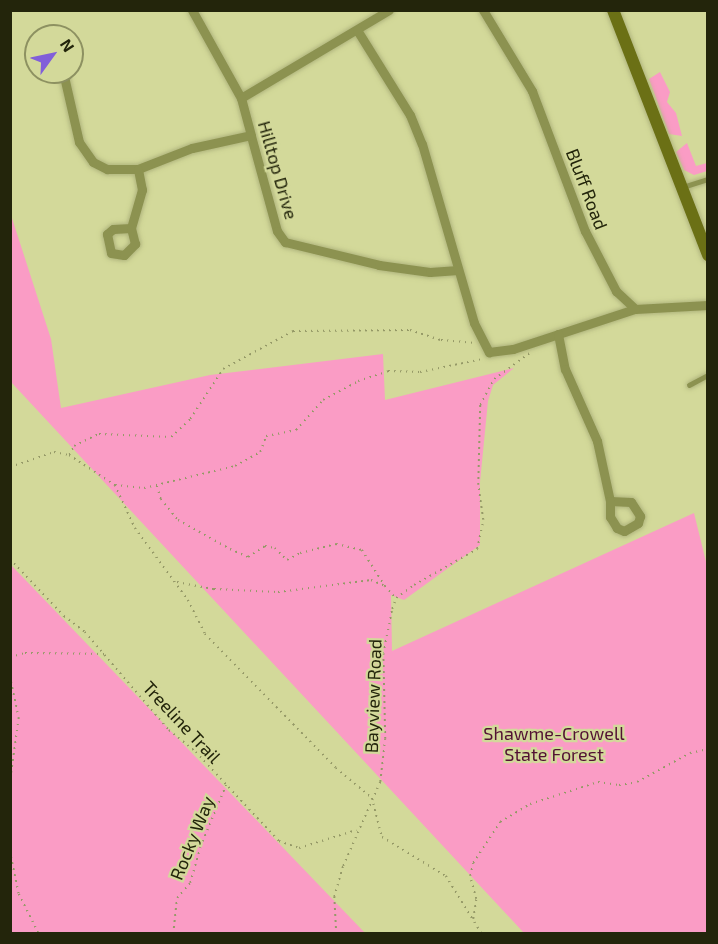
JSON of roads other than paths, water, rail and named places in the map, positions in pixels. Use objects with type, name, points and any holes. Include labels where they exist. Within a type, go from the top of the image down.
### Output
[{"type":"main road","points":[[613,10],[708,255]]},
{"type":"street","name":"Hilltop Drive","points":[[192,10],[241,98],[277,231],[285,242],[379,265],[430,272],[458,270]]},
{"type":"street","points":[[241,98],[389,10]]},
{"type":"street","name":"Bluff Road","points":[[483,10],[532,91],[604,272],[616,291],[635,309]]},
{"type":"street","points":[[357,30],[410,115],[422,144],[458,270],[485,347],[498,352],[635,309],[708,304]]},
{"type":"street","points":[[66,84],[85,153],[106,169],[138,169],[192,148],[251,135]]},
{"type":"street","points":[[131,228],[142,190],[138,169]]},
{"type":"street","points":[[558,334],[565,369],[597,441],[610,501]]},
{"type":"lane","points":[[681,188],[708,179]]},
{"type":"lane","points":[[689,385],[708,375]]},
{"type":"park label","name":"Shawme-Crowell State Forest","points":[[554,744]]}]
